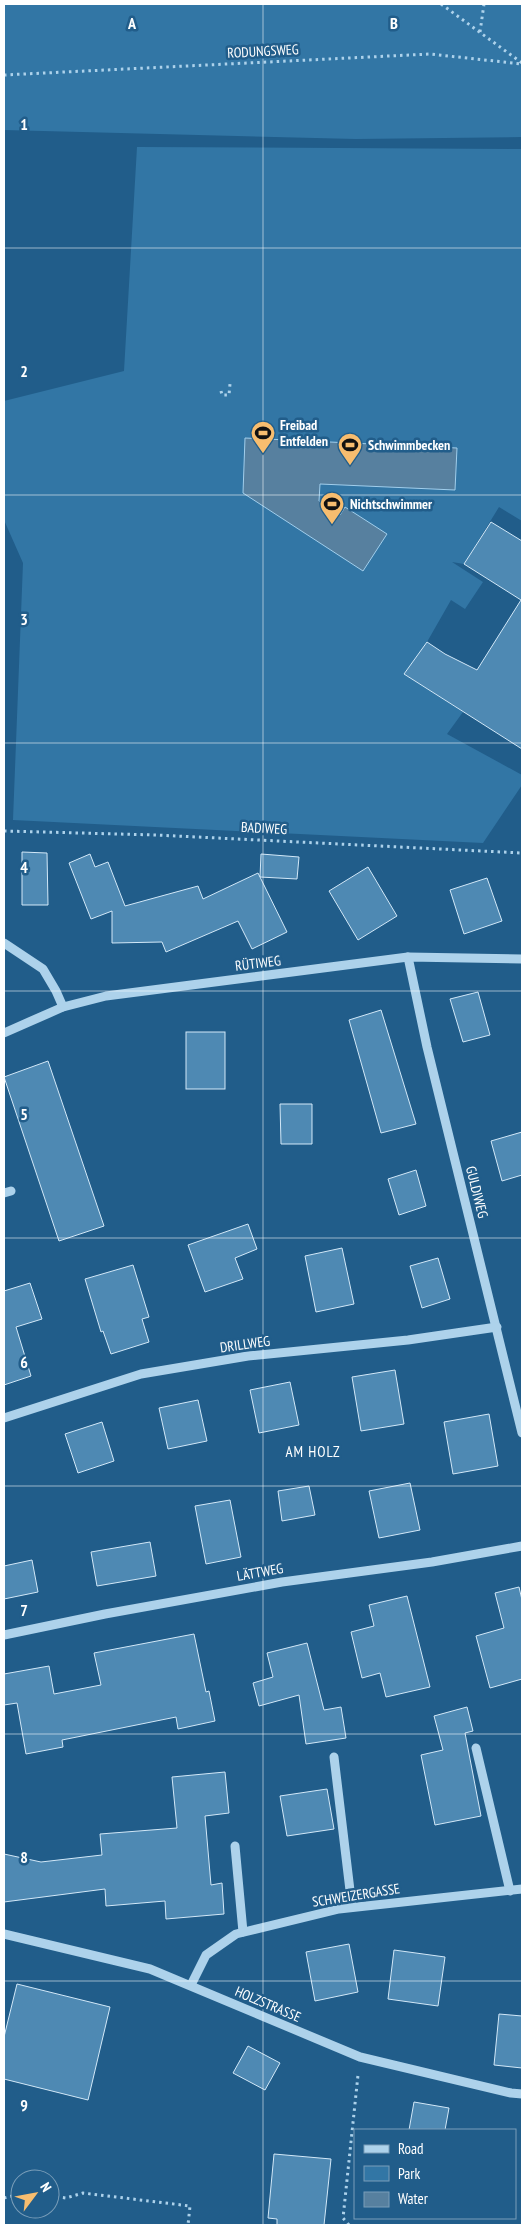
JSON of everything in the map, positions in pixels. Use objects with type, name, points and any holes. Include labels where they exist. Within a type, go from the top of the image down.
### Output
[{"type":"street","points":[[4,943],[43,969],[56,991],[62,1008]]},
{"type":"street","name":"RÜTIWEG","points":[[4,1033],[62,1008],[106,996],[408,957],[522,959]]},
{"type":"street","name":"GULDIWEG","points":[[408,957],[427,1047],[522,1433]]},
{"type":"street","name":"DRILLWEG","points":[[4,1418],[141,1374],[248,1356],[408,1340],[497,1327]]},
{"type":"street","name":"LÄTTWEG","points":[[4,1635],[105,1614],[282,1582],[432,1562],[522,1546]]},
{"type":"street","points":[[476,1748],[510,1891]]},
{"type":"street","points":[[334,1757],[352,1907]]},
{"type":"street","points":[[235,1846],[243,1932]]},
{"type":"street","name":"SCHWEIZERGASSE","points":[[191,1985],[206,1955],[236,1934],[352,1907],[522,1889]]},
{"type":"street","name":"HOLZSTRASSE","points":[[4,1934],[150,1969],[360,2057],[522,2094]]},
{"type":"path","points":[[441,4],[522,63]]},
{"type":"path","points":[[480,32],[484,4]]},
{"type":"path","name":"RODUNGSWEG","points":[[4,75],[430,54],[522,63]]},
{"type":"path","points":[[221,391],[222,395],[229,395],[230,384]]},
{"type":"path","name":"BADIWEG","points":[[4,831],[156,835],[522,853]]},
{"type":"path","points":[[349,2225],[343,2218],[360,2057]]},
{"type":"path","points":[[60,2197],[66,2198],[83,2193],[190,2206],[188,2225]]},
{"type":"green space","points":[[4,4],[522,4],[522,137],[356,139],[4,130]]},
{"type":"green space","name":"Freibad Entfelden","points":[[137,147],[522,149],[522,521],[499,507],[464,564],[452,562],[483,582],[465,609],[451,600],[427,642],[404,674],[463,712],[447,734],[522,775],[522,785],[483,843],[13,820],[23,563],[4,520],[4,401],[124,371]]},
{"type":"water","name":"Schwimmbecken","points":[[245,438],[457,448],[455,490],[320,484],[319,501],[340,515],[345,507],[387,534],[363,571],[243,493]]},
{"type":"building","points":[[491,522],[522,541],[522,749],[404,674],[427,642],[445,654],[477,670],[521,600],[464,564]]},
{"type":"building","points":[[22,852],[47,853],[48,905],[22,905]]},
{"type":"building","points":[[90,854],[95,867],[108,862],[125,906],[198,886],[203,899],[258,873],[287,932],[252,949],[238,921],[166,952],[162,942],[112,943],[112,911],[91,919],[69,863]]},
{"type":"building","points":[[261,854],[299,857],[297,879],[260,877]]},
{"type":"building","points":[[368,867],[397,916],[358,940],[329,891]]},
{"type":"building","points":[[487,878],[502,921],[464,934],[450,890]]},
{"type":"building","points":[[478,992],[490,1035],[463,1042],[450,999]]},
{"type":"building","points":[[381,1010],[416,1124],[381,1133],[349,1020]]},
{"type":"building","points":[[186,1032],[225,1032],[225,1089],[186,1089]]},
{"type":"building","points":[[48,1061],[104,1226],[59,1241],[4,1077]]},
{"type":"building","points":[[280,1104],[312,1104],[312,1144],[281,1144]]},
{"type":"building","points":[[522,1132],[522,1175],[502,1181],[491,1141]]},
{"type":"building","points":[[416,1170],[426,1206],[399,1215],[388,1179]]},
{"type":"building","points":[[248,1224],[257,1249],[235,1258],[243,1279],[205,1292],[188,1245]]},
{"type":"building","points":[[342,1248],[354,1304],[316,1312],[305,1256]]},
{"type":"building","points":[[438,1258],[450,1299],[422,1308],[410,1266]]},
{"type":"building","points":[[133,1265],[149,1317],[142,1319],[149,1342],[111,1354],[103,1331],[101,1332],[85,1279]]},
{"type":"building","points":[[30,1283],[42,1319],[16,1327],[31,1376],[4,1385],[4,1291]]},
{"type":"building","points":[[395,1370],[404,1424],[361,1431],[352,1377]]},
{"type":"building","points":[[290,1382],[299,1425],[259,1433],[250,1390]]},
{"type":"building","points":[[198,1400],[207,1441],[168,1449],[159,1408]]},
{"type":"building","points":[[489,1414],[498,1466],[453,1474],[444,1422]]},
{"type":"building","points":[[102,1422],[114,1461],[78,1473],[65,1434]]},
{"type":"building","points":[[410,1483],[420,1530],[379,1538],[369,1491]]},
{"type":"building","points":[[309,1486],[315,1515],[282,1521],[278,1491]]},
{"type":"building","points":[[230,1500],[241,1557],[206,1564],[195,1506]]},
{"type":"building","points":[[150,1542],[156,1576],[97,1586],[91,1552]]},
{"type":"building","points":[[32,1560],[38,1592],[4,1599],[4,1566]]},
{"type":"building","points":[[519,1587],[522,1600],[522,1679],[490,1688],[476,1636],[504,1628],[495,1593]]},
{"type":"building","points":[[407,1596],[430,1687],[386,1697],[380,1673],[362,1678],[351,1632],[374,1626],[369,1605]]},
{"type":"building","points":[[194,1634],[206,1692],[209,1691],[215,1721],[178,1729],[176,1717],[62,1740],[63,1747],[26,1754],[17,1703],[4,1705],[4,1674],[49,1666],[54,1694],[101,1685],[94,1653]]},
{"type":"building","points":[[307,1643],[324,1710],[341,1707],[346,1738],[306,1744],[299,1695],[259,1706],[253,1683],[273,1677],[267,1653]]},
{"type":"building","points":[[467,1707],[473,1731],[465,1733],[481,1816],[435,1825],[421,1755],[443,1750],[434,1716]]},
{"type":"building","points":[[225,1772],[229,1813],[205,1816],[211,1885],[222,1883],[224,1914],[166,1919],[165,1901],[106,1906],[105,1889],[4,1902],[4,1854],[41,1862],[102,1855],[100,1834],[177,1828],[172,1777]]},
{"type":"building","points":[[327,1789],[334,1829],[287,1836],[280,1796]]},
{"type":"building","points":[[349,1944],[358,1992],[315,2001],[306,1952]]},
{"type":"building","points":[[394,1950],[445,1957],[438,2006],[388,1999]]},
{"type":"building","points":[[17,1984],[110,2007],[88,2100],[4,2079],[4,2037]]},
{"type":"building","points":[[499,2014],[522,2016],[522,2068],[494,2065]]},
{"type":"building","points":[[248,2046],[280,2063],[265,2090],[233,2073]]},
{"type":"building","points":[[414,2102],[449,2108],[445,2129],[409,2129]]},
{"type":"building","points":[[274,2154],[331,2159],[324,2225],[277,2225],[277,2219],[268,2218]]},
{"type":"place","name":"Freibad Entfelden","points":[[263,454]]},
{"type":"place","name":"Schwimmbecken","points":[[350,466]]},
{"type":"place","name":"Nichtschwimmer","points":[[332,525]]},
{"type":"district","name":"AM HOLZ","points":[[313,1452]]}]
